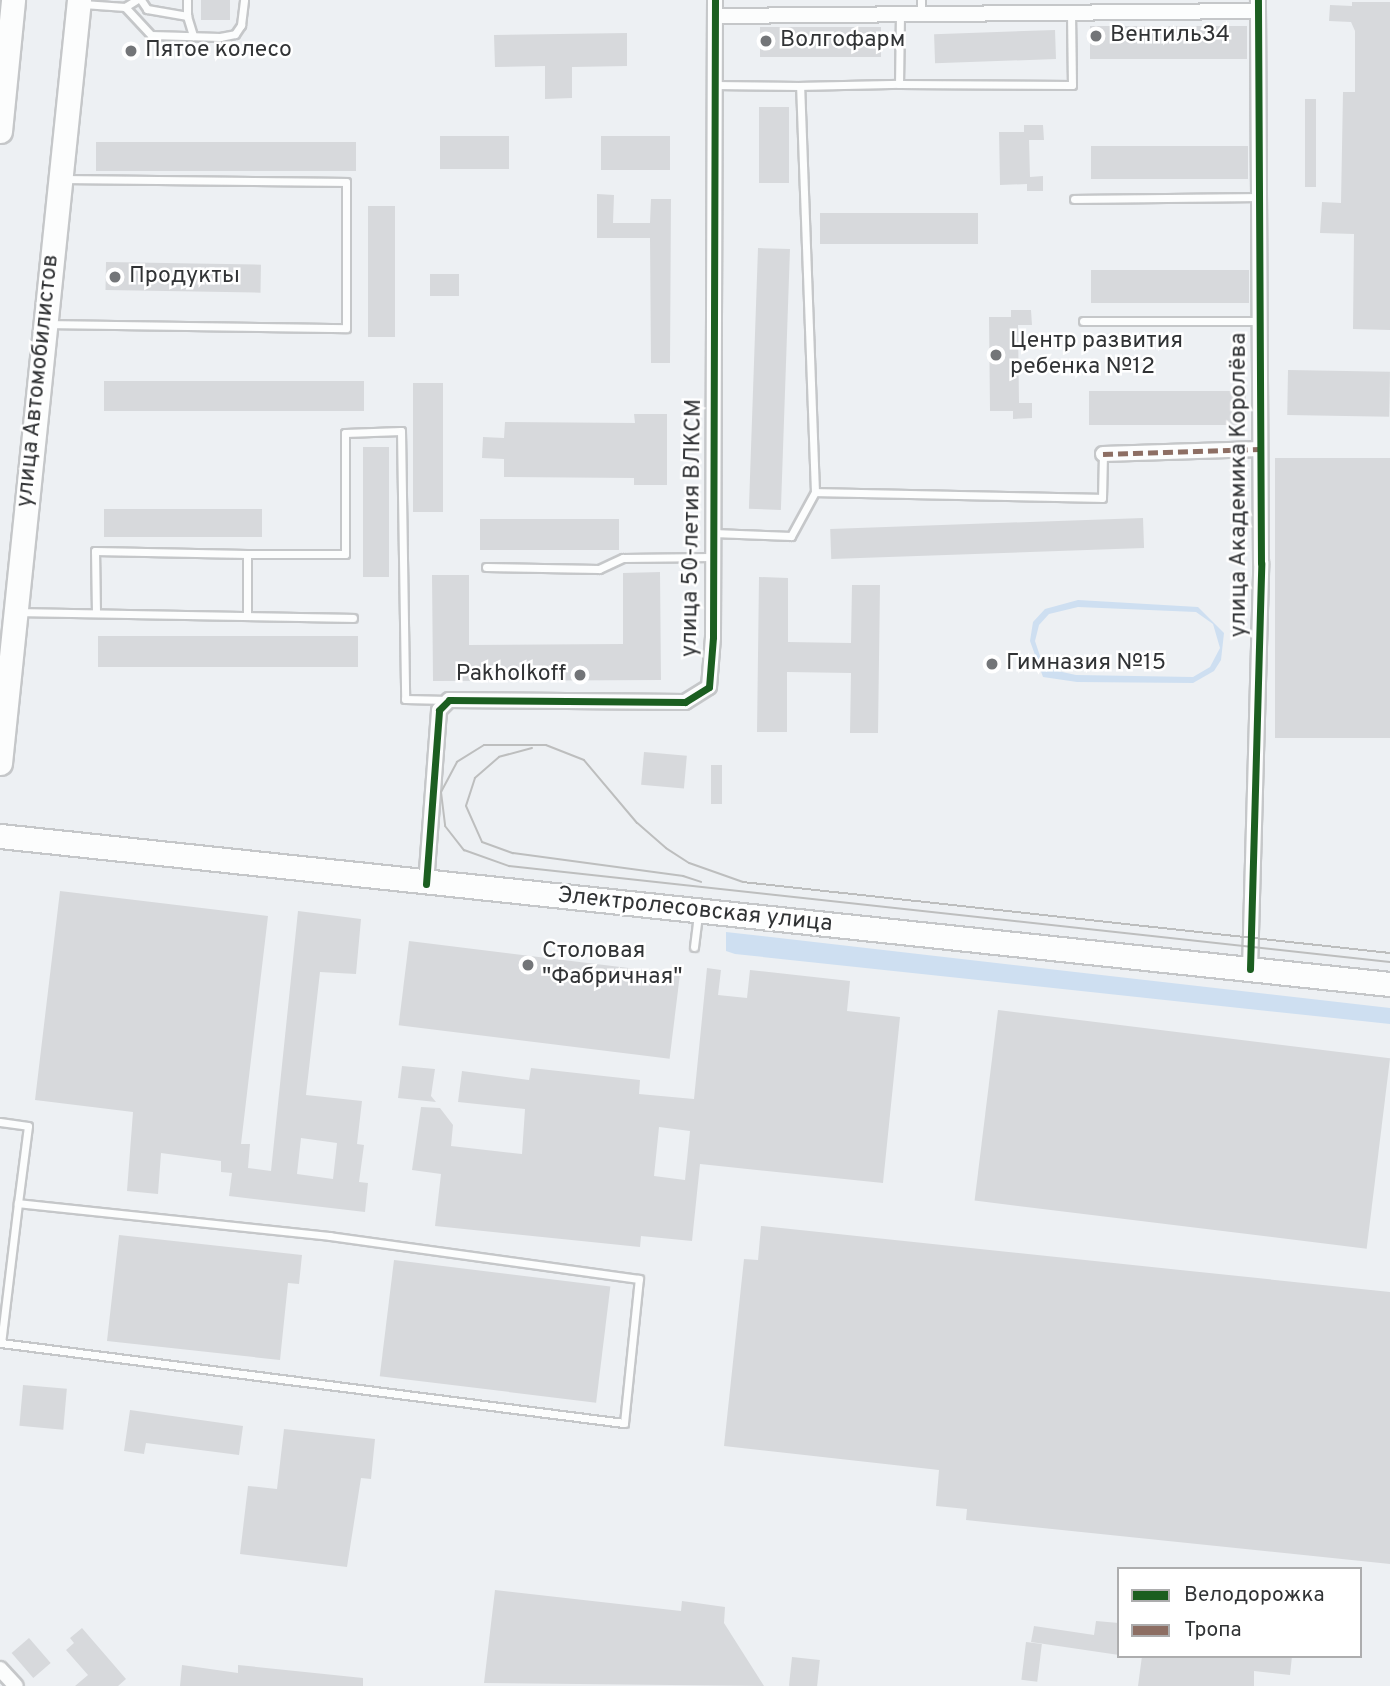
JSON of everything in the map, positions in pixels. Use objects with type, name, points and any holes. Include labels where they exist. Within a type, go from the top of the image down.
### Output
[{"type":"main road","points":[[0,131],[13,0]]},
{"type":"main road","name":"улица Автомобилистов","points":[[0,763],[79,2]]},
{"type":"main road","points":[[0,823],[55,844]]},
{"type":"main road","name":"Электролесовская улица","points":[[0,836],[426,884],[1390,984]]},
{"type":"street","name":"улица 50-летия ВЛКСМ","points":[[449,700],[685,702],[709,687],[713,557],[715,0]]},
{"type":"street","points":[[715,16],[900,15],[921,7],[1071,13],[1258,5]]},
{"type":"street","name":"улица Академика Королёва","points":[[1250,969],[1260,449],[1258,5]]},
{"type":"street","points":[[1103,454],[1260,449]]},
{"type":"street","points":[[426,884],[439,710],[449,700]]},
{"type":"street","points":[[0,1669],[16,1686]]},
{"type":"lane","points":[[79,2],[125,7],[139,0],[147,9],[187,16]]},
{"type":"lane","points":[[187,0],[187,16],[192,36]]},
{"type":"lane","points":[[125,7],[151,35],[235,34],[244,0]]},
{"type":"lane","points":[[714,85],[1072,85],[1071,13]]},
{"type":"lane","points":[[899,84],[900,15]]},
{"type":"lane","points":[[713,533],[791,536],[815,492],[800,86]]},
{"type":"lane","points":[[44,324],[346,328],[346,182],[61,179]]},
{"type":"lane","points":[[1074,199],[1259,197]]},
{"type":"lane","points":[[1083,321],[1260,321]]},
{"type":"lane","points":[[96,613],[95,551],[345,554],[345,433],[401,431],[405,699],[449,700]]},
{"type":"lane","points":[[815,492],[1102,498],[1103,454]]},
{"type":"lane","points":[[247,554],[247,616]]},
{"type":"lane","points":[[486,567],[599,569],[623,558],[713,557]]},
{"type":"lane","points":[[16,612],[353,618]]},
{"type":"lane","points":[[694,947],[698,911]]},
{"type":"lane","points":[[0,1122],[28,1126],[18,1203],[1,1343],[624,1423],[639,1279],[330,1236],[18,1203]]},
{"type":"shaded area","points":[[1078,600],[1198,607],[1224,633],[1221,660],[1214,671],[1193,683],[1077,682],[1043,677],[1030,641],[1033,622],[1045,609]],"holes":[[[1078,607],[1196,612],[1213,624],[1220,648],[1210,667],[1193,677],[1076,675],[1044,668],[1035,641],[1039,625],[1049,614]]]},
{"type":"shaded area","points":[[726,932],[1390,1008],[1390,1024],[735,954],[726,951]]},
{"type":"building","points":[[201,0],[230,0],[230,20],[201,20]]},
{"type":"building","points":[[1352,2],[1390,2],[1390,330],[1353,329],[1354,234],[1320,233],[1322,202],[1341,203],[1343,92],[1355,92],[1355,31],[1351,22],[1329,21],[1330,5],[1352,6]]},
{"type":"building","points":[[1090,26],[1247,26],[1247,59],[1090,59]]},
{"type":"building","points":[[760,27],[881,27],[881,57],[760,57]]},
{"type":"building","points":[[1055,30],[1056,59],[935,63],[934,34]]},
{"type":"building","points":[[627,33],[627,66],[572,67],[572,98],[545,99],[545,66],[495,67],[494,35]]},
{"type":"building","points":[[1305,99],[1316,99],[1316,187],[1305,187]]},
{"type":"building","points":[[759,107],[789,107],[789,183],[759,183]]},
{"type":"building","points":[[1024,125],[1043,125],[1044,140],[1029,140],[1030,177],[1043,176],[1043,191],[1027,191],[1027,184],[1000,185],[999,132],[1024,132]]},
{"type":"building","points":[[440,136],[509,136],[509,169],[440,169]]},
{"type":"building","points":[[601,136],[670,136],[670,170],[601,170]]},
{"type":"building","points":[[96,142],[356,142],[356,171],[96,171]]},
{"type":"building","points":[[1091,146],[1248,146],[1248,179],[1091,179]]},
{"type":"building","points":[[597,194],[614,195],[613,223],[650,223],[651,199],[671,199],[670,363],[651,363],[650,238],[597,238]]},
{"type":"building","points":[[368,206],[395,206],[395,337],[368,337]]},
{"type":"building","points":[[820,213],[978,213],[978,244],[820,244]]},
{"type":"building","points":[[758,248],[790,249],[781,510],[749,509]]},
{"type":"building","points":[[106,262],[261,265],[260,293],[106,290]]},
{"type":"building","points":[[1091,270],[1249,270],[1249,303],[1091,303]]},
{"type":"building","points":[[430,274],[459,274],[459,296],[430,296]]},
{"type":"building","points":[[1011,310],[1031,310],[1032,325],[1018,325],[1019,403],[1032,403],[1032,418],[1013,419],[1013,411],[990,411],[989,317],[1011,317]]},
{"type":"building","points":[[1288,370],[1390,372],[1389,417],[1287,415]]},
{"type":"building","points":[[104,381],[364,381],[364,411],[104,411]]},
{"type":"building","points":[[413,383],[443,383],[443,512],[413,512]]},
{"type":"building","points":[[1089,391],[1246,391],[1246,425],[1089,425]]},
{"type":"building","points":[[634,414],[667,414],[667,485],[634,485],[634,478],[504,477],[504,459],[482,458],[483,437],[504,438],[505,422],[635,423]]},
{"type":"building","points":[[363,447],[389,447],[389,577],[363,577]]},
{"type":"building","points":[[1275,458],[1390,458],[1390,738],[1275,738]]},
{"type":"building","points":[[104,509],[262,509],[262,537],[104,537]]},
{"type":"building","points":[[1143,518],[1144,548],[831,559],[830,529]]},
{"type":"building","points":[[480,519],[619,519],[619,550],[480,550]]},
{"type":"building","points":[[660,572],[661,680],[433,681],[432,575],[469,575],[469,645],[623,644],[623,573]]},
{"type":"building","points":[[759,577],[788,578],[788,642],[851,643],[852,585],[880,585],[878,733],[850,733],[851,673],[787,672],[787,732],[757,732]]},
{"type":"building","points":[[98,636],[358,636],[358,667],[98,667]]},
{"type":"building","points":[[644,752],[687,756],[684,789],[641,785]]},
{"type":"building","points":[[711,765],[722,765],[722,804],[711,804]]},
{"type":"building","points":[[60,891],[268,916],[241,1144],[250,1144],[248,1168],[271,1171],[298,911],[361,919],[356,974],[320,972],[306,1095],[362,1101],[357,1144],[364,1145],[359,1182],[368,1183],[365,1212],[229,1196],[232,1173],[221,1172],[221,1161],[161,1153],[158,1194],[127,1191],[133,1112],[35,1100]],"holes":[[[301,1138],[337,1143],[333,1179],[297,1174]]]},
{"type":"building","points":[[409,941],[680,974],[670,1059],[399,1025]]},
{"type":"building","points":[[707,968],[721,970],[718,995],[747,998],[750,970],[850,981],[847,1011],[900,1017],[883,1183],[700,1164],[692,1241],[641,1236],[640,1247],[435,1226],[441,1174],[412,1170],[421,1107],[440,1108],[453,1125],[451,1146],[522,1154],[525,1109],[458,1102],[462,1071],[529,1080],[531,1068],[640,1080],[639,1094],[694,1099]],"holes":[[[659,1127],[690,1131],[685,1180],[654,1176]]]},
{"type":"building","points":[[998,1010],[1390,1058],[1367,1249],[975,1201]]},
{"type":"building","points":[[402,1066],[435,1069],[431,1096],[436,1102],[398,1098]]},
{"type":"building","points":[[761,1226],[1390,1292],[1390,1564],[966,1520],[967,1509],[936,1506],[939,1470],[724,1446],[744,1259],[758,1260]]},
{"type":"building","points":[[119,1235],[302,1255],[299,1284],[288,1283],[280,1360],[107,1341]]},
{"type":"building","points":[[394,1260],[610,1287],[596,1403],[380,1376]]},
{"type":"building","points":[[23,1385],[67,1389],[63,1430],[19,1426]]},
{"type":"building","points":[[130,1410],[243,1426],[239,1455],[146,1443],[144,1454],[124,1451]]},
{"type":"building","points":[[284,1429],[375,1439],[371,1479],[361,1478],[347,1567],[240,1554],[248,1486],[277,1489]]},
{"type":"building","points":[[495,1590],[681,1611],[682,1601],[725,1607],[724,1623],[764,1686],[484,1683]]},
{"type":"building","points":[[1096,1621],[1117,1623],[1117,1655],[1031,1642],[1034,1626],[1094,1635]]},
{"type":"building","points":[[82,1628],[126,1679],[118,1686],[75,1686],[88,1675],[66,1650],[74,1643],[70,1638]]},
{"type":"building","points":[[29,1638],[51,1663],[33,1678],[12,1653]]},
{"type":"building","points":[[1026,1642],[1042,1644],[1037,1682],[1021,1680]]},
{"type":"building","points":[[792,1657],[820,1660],[817,1686],[789,1686]]},
{"type":"building","points":[[1142,1658],[1292,1658],[1290,1675],[1254,1671],[1254,1686],[1138,1686]]},
{"type":"building","points":[[182,1665],[238,1673],[238,1665],[363,1678],[363,1686],[180,1686]]},
{"type":"tram line","points":[[1390,953],[743,882],[689,863],[666,848],[637,823],[584,760],[546,745],[484,745],[457,762],[441,792],[445,826],[464,850],[509,866],[1390,962]]},
{"type":"tram line","points":[[532,748],[499,757],[475,778],[466,806],[482,842],[513,853],[683,876],[701,882]]},
{"type":"marked path","points":[[1103,454],[1260,449]]},
{"type":"cycle path","points":[[426,884],[439,710],[449,700],[685,702],[709,687],[713,637],[715,0]]},
{"type":"cycle path","points":[[1250,969],[1261,563],[1258,0]]},
{"type":"place","name":"Вентиль34","points":[[1096,36]]},
{"type":"place","name":"Волгофарм","points":[[766,41]]},
{"type":"place","name":"Пятое колесо","points":[[131,51]]},
{"type":"place","name":"Продукты","points":[[115,277]]},
{"type":"place","name":"Центр развития ребенка №12","points":[[996,355]]},
{"type":"place","name":"Гимназия №15","points":[[992,664]]},
{"type":"place","name":"Pakholkoff","points":[[580,675]]},
{"type":"place","name":"Столовая \"Фабричная\"","points":[[528,965]]}]
